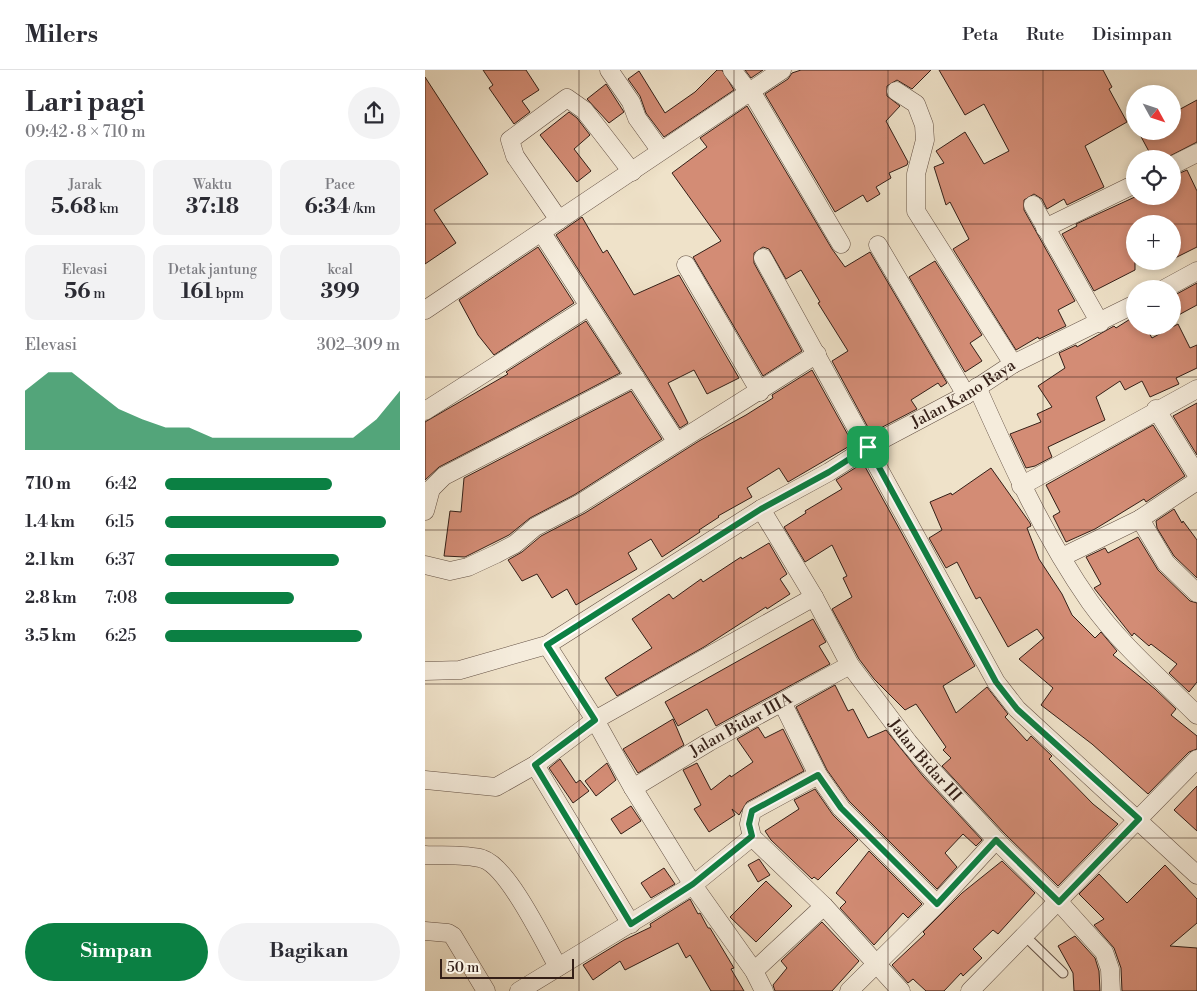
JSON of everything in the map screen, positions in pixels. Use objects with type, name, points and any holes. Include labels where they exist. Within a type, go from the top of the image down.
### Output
[{"type":"street","points":[[609,70],[631,102],[637,118],[660,150]]},
{"type":"street","points":[[732,70],[750,92],[841,244]]},
{"type":"street","points":[[425,310],[632,172],[660,150],[782,70]]},
{"type":"street","points":[[896,91],[916,104],[924,124],[925,140],[916,174],[916,210],[1013,364]]},
{"type":"street","points":[[559,220],[515,156],[510,140],[567,98],[584,110],[632,172]]},
{"type":"street","points":[[1181,161],[1197,153]]},
{"type":"street","points":[[1045,228],[1126,188]]},
{"type":"street","points":[[1033,205],[1100,323]]},
{"type":"street","points":[[542,232],[588,307],[676,441]]},
{"type":"street","points":[[878,245],[971,391],[1021,486],[1062,557],[1091,602],[1120,637],[1197,715]]},
{"type":"street","points":[[763,258],[996,682],[1017,709],[1139,819],[1197,875]]},
{"type":"street","points":[[686,265],[759,392]]},
{"type":"street","points":[[1180,280],[1197,271]]},
{"type":"street","points":[[425,411],[588,307]]},
{"type":"street","name":"Jalan Kano Raya","points":[[425,671],[460,670],[547,645],[761,509],[829,472],[868,447],[971,391],[1013,364],[1126,309]]},
{"type":"street","points":[[425,565],[450,571],[468,567],[515,544],[535,527],[579,504],[676,441],[759,392],[817,354]]},
{"type":"street","points":[[425,511],[431,489],[444,476],[635,377]]},
{"type":"street","points":[[1021,486],[1156,409],[1197,388]]},
{"type":"street","points":[[1156,409],[1197,475]]},
{"type":"street","points":[[1062,557],[1140,519],[1197,481]]},
{"type":"street","name":"Jalan Bidar III","points":[[761,509],[813,597],[850,666],[908,742],[996,840],[1059,902],[1104,952],[1110,969],[1111,991]]},
{"type":"street","points":[[1140,519],[1166,563],[1197,593]]},
{"type":"street","points":[[425,780],[496,787],[535,765],[595,720],[813,597]]},
{"type":"street","points":[[547,645],[595,720],[633,788],[693,884],[753,971],[764,991]]},
{"type":"street","name":"Jalan Bidar IIIA","points":[[633,788],[782,702],[850,666]]},
{"type":"street","points":[[782,702],[818,775],[841,808],[937,904]]},
{"type":"street","points":[[969,991],[1059,902],[1197,759]]},
{"type":"street","points":[[535,765],[631,924]]},
{"type":"street","points":[[818,775],[752,811],[749,824],[752,836],[824,906],[901,991]]},
{"type":"street","points":[[519,991],[631,924],[693,884],[752,836]]},
{"type":"street","points":[[849,991],[937,904],[996,840]]},
{"type":"street","points":[[425,855],[482,859],[492,863],[512,887],[558,967]]},
{"type":"street","points":[[753,971],[824,906]]},
{"type":"street","points":[[425,931],[447,933],[453,936],[486,991]]},
{"type":"lane","points":[[1025,936],[1063,973]]},
{"type":"building","points":[[483,70],[526,70],[539,90],[522,101],[530,112],[514,124],[489,88],[493,85]]},
{"type":"building","points":[[717,70],[722,70],[734,90],[664,137],[646,113],[640,96],[628,79],[639,71],[665,113],[695,92]]},
{"type":"building","points":[[745,70],[763,70],[751,78]]},
{"type":"building","points":[[801,70],[931,70],[912,89],[897,80],[887,86],[887,96],[900,106],[886,121],[908,162],[907,165],[889,173],[891,178],[876,187],[880,194],[867,202],[863,195],[835,212],[765,94],[788,79],[792,73]]},
{"type":"building","points":[[939,70],[1103,70],[1112,87],[1109,89],[1126,120],[1126,123],[1085,146],[1104,187],[1067,205],[1064,199],[1047,209],[1042,199],[1034,194],[1024,200],[1024,210],[1075,301],[1058,310],[1066,326],[1039,339],[1038,337],[1016,350],[953,249],[969,239],[950,202],[946,205],[934,167],[944,163],[936,151],[965,132],[984,164],[1009,151],[984,104],[965,115]]},
{"type":"building","points":[[425,77],[488,174],[434,210],[456,243],[425,264]]},
{"type":"building","points":[[606,84],[624,112],[609,123],[587,99]]},
{"type":"building","points":[[1197,100],[1197,142],[1181,150],[1148,150],[1143,140],[1181,140],[1181,109]]},
{"type":"building","points":[[747,106],[832,249],[845,267],[870,252],[947,383],[941,387],[938,383],[911,400],[917,409],[871,433],[832,361],[848,351],[818,303],[820,302],[801,270],[786,279],[769,249],[763,247],[754,253],[754,263],[802,351],[763,376],[693,257],[721,241],[672,173],[707,147],[700,138]]},
{"type":"building","points":[[569,112],[577,118],[590,135],[574,149],[591,171],[577,182],[540,135]]},
{"type":"building","points":[[1187,170],[1197,191],[1197,247],[1181,255],[1181,215],[1126,215],[1126,270],[1135,270],[1094,291],[1062,234],[1077,226],[1076,224],[1126,201],[1126,205],[1181,205],[1181,173]]},
{"type":"building","points":[[582,217],[603,253],[607,250],[634,295],[679,275],[739,378],[707,394],[694,370],[668,383],[688,423],[680,428],[556,235]]},
{"type":"building","points":[[538,247],[574,303],[494,355],[478,335],[459,300]]},
{"type":"building","points":[[935,261],[982,335],[970,343],[982,361],[965,372],[909,277]]},
{"type":"building","points":[[1197,283],[1197,305],[1181,314],[1181,292]]},
{"type":"building","points":[[586,321],[620,373],[439,467],[425,480],[425,422],[508,374],[506,372]]},
{"type":"building","points":[[1126,322],[1126,335],[1150,335],[1152,338],[1158,335],[1181,335],[1181,330],[1190,348],[1197,345],[1197,368],[1176,378],[1179,384],[1150,397],[1142,381],[1125,390],[1120,381],[1096,397],[1105,420],[1048,447],[1052,457],[1035,466],[1026,468],[1010,434],[1041,422],[1037,414],[1052,407],[1038,386],[1065,368],[1059,353],[1076,345],[1077,347],[1114,326],[1116,328]]},
{"type":"building","points":[[812,370],[853,444],[788,482],[779,468],[747,488],[752,497],[718,516],[699,530],[700,532],[662,557],[651,539],[628,553],[637,569],[576,605],[567,589],[552,598],[537,574],[522,581],[508,560],[522,552],[541,536],[585,513],[699,441],[746,415],[773,398],[772,395]]},
{"type":"building","points":[[631,391],[662,439],[574,495],[530,518],[509,535],[465,557],[444,556],[450,511],[461,512],[464,478]]},
{"type":"building","points":[[1197,403],[1197,455],[1173,416]]},
{"type":"building","points":[[1153,425],[1185,476],[1146,502],[1144,499],[1095,529],[1066,542],[1053,516],[1060,512],[1046,485]]},
{"type":"building","points":[[863,463],[975,666],[943,686],[956,713],[987,687],[1008,714],[1005,717],[1027,741],[1031,736],[1052,756],[1049,759],[1093,804],[1118,824],[1058,886],[1004,833],[942,766],[951,758],[943,750],[946,747],[916,704],[905,710],[874,679],[859,659],[832,609],[852,597],[843,578],[847,576],[832,545],[805,562],[784,527],[806,513],[805,511],[842,489],[836,480]]},
{"type":"building","points":[[991,468],[1030,523],[1031,526],[1027,528],[1039,559],[1062,594],[1072,615],[1095,638],[1101,632],[1117,651],[1113,655],[1155,689],[1176,709],[1171,715],[1197,736],[1197,749],[1189,752],[1148,794],[1092,744],[1041,705],[1053,688],[1019,659],[1044,638],[1037,629],[1008,647],[980,597],[976,599],[957,562],[946,568],[929,538],[942,530],[930,502],[951,493],[952,495]]},
{"type":"building","points":[[1174,509],[1182,523],[1183,521],[1197,540],[1197,578],[1174,556],[1157,528],[1156,521]]},
{"type":"building","points":[[1138,537],[1158,570],[1190,601],[1197,603],[1197,682],[1189,692],[1169,673],[1177,664],[1151,644],[1149,646],[1134,633],[1132,636],[1094,588],[1101,584],[1086,557],[1105,548],[1108,553]]},
{"type":"building","points":[[769,543],[787,574],[780,579],[790,594],[767,609],[766,607],[704,647],[617,696],[605,678],[652,648],[632,619],[669,594],[673,599],[701,579],[703,582],[741,557],[742,559]]},
{"type":"building","points":[[813,619],[826,642],[819,646],[830,664],[716,726],[707,709],[678,726],[665,702]]},
{"type":"building","points":[[835,685],[848,711],[853,709],[868,738],[886,730],[923,776],[982,840],[976,846],[963,834],[945,853],[957,867],[937,889],[849,801],[827,770],[796,707]]},
{"type":"building","points":[[673,719],[684,745],[638,773],[623,749]]},
{"type":"building","points":[[758,727],[765,738],[783,729],[804,771],[747,802],[739,815],[732,809],[735,815],[709,832],[694,809],[701,805],[683,770],[697,763],[711,790],[730,775],[731,777],[753,762],[737,739]]},
{"type":"building","points":[[560,759],[576,783],[580,780],[589,791],[573,803],[549,768]]},
{"type":"building","points":[[607,763],[616,780],[596,796],[585,781]]},
{"type":"building","points":[[1197,786],[1197,831],[1174,810]]},
{"type":"building","points":[[815,789],[833,815],[858,840],[818,880],[814,877],[812,879],[771,840],[765,831],[799,809],[794,800]]},
{"type":"building","points":[[631,806],[641,821],[621,834],[611,819]]},
{"type":"building","points":[[869,851],[922,904],[908,918],[903,913],[874,945],[840,908],[846,902],[836,893]]},
{"type":"building","points":[[759,859],[770,875],[758,882],[748,865]]},
{"type":"building","points":[[1002,861],[1035,893],[998,934],[993,930],[973,949],[982,958],[963,976],[961,973],[944,991],[926,991],[913,979],[908,983],[892,965],[925,934],[923,932],[962,893]]},
{"type":"building","points":[[1165,865],[1197,899],[1197,923],[1170,946],[1197,948],[1197,991],[1122,991],[1121,968],[1114,948],[1094,925],[1104,919],[1079,894],[1099,874],[1127,903]]},
{"type":"building","points":[[664,868],[675,884],[651,898],[641,883]]},
{"type":"building","points":[[766,881],[792,906],[756,942],[730,917]]},
{"type":"building","points":[[690,899],[734,968],[731,969],[744,991],[711,991],[690,955],[686,958],[678,943],[625,970],[620,961],[593,980],[583,965],[624,940],[651,927],[650,924]]},
{"type":"building","points":[[822,922],[859,961],[832,991],[775,991],[773,985],[787,968],[781,961]]},
{"type":"building","points":[[1075,936],[1095,958],[1099,971],[1100,991],[1074,991],[1073,973],[1058,946]]},
{"type":"route","points":[[868,447],[996,682],[1017,709],[1139,819],[1059,902],[996,840],[937,904],[841,808],[818,775],[752,811],[749,824],[752,836],[693,884],[631,924],[535,765],[595,720],[547,645],[761,509],[829,472],[868,447]]}]
